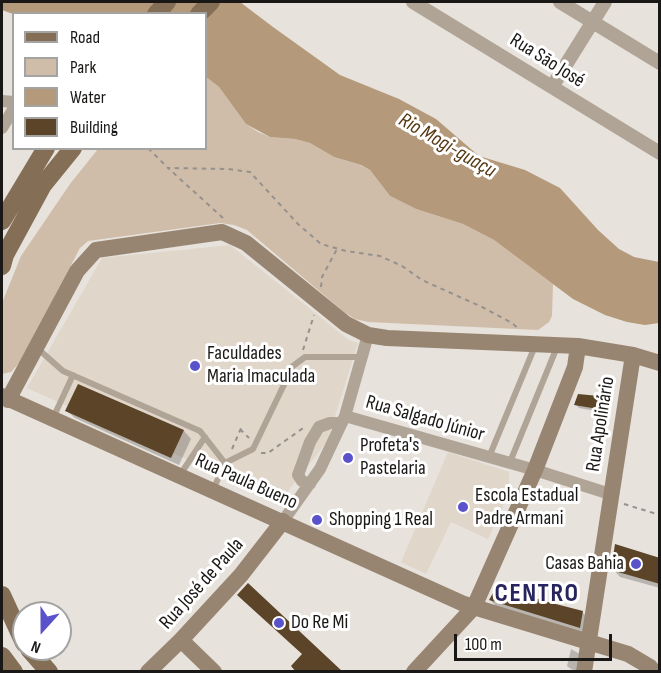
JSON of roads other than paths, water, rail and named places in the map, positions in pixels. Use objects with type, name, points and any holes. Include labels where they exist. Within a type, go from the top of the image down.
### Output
[{"type":"main road","points":[[2,222],[45,150]]},
{"type":"main road","points":[[2,266],[5,255],[43,185],[71,150]]},
{"type":"main road","points":[[5,398],[36,348],[77,271],[96,250],[222,232],[246,243],[346,324],[368,335],[387,338],[558,344],[633,355],[660,363]]},
{"type":"main road","points":[[414,672],[474,607],[535,470],[575,367],[578,346]]},
{"type":"main road","name":"Rua Apolinário","points":[[584,672],[633,355]]},
{"type":"main road","name":"Rua Paula Bueno","points":[[5,398],[474,607],[628,654],[650,667],[654,672]]},
{"type":"main road","name":"Rua José de Paula","points":[[148,672],[241,575],[283,521]]},
{"type":"main road","points":[[2,595],[12,617]]},
{"type":"main road","points":[[181,640],[214,672]]},
{"type":"main road","points":[[2,656],[14,672]]},
{"type":"street","name":"Rua São José","points":[[413,2],[660,153]]},
{"type":"street","points":[[560,2],[660,63]]},
{"type":"street","points":[[552,87],[605,2]]},
{"type":"street","points":[[2,128],[12,111]]},
{"type":"street","points":[[310,484],[302,481],[298,475],[310,442],[319,427],[344,420],[368,335]]},
{"type":"street","name":"Rua Salgado Júnior","points":[[283,521],[320,469],[344,420],[535,470],[610,497]]},
{"type":"lane","points":[[489,457],[536,343]]},
{"type":"lane","points":[[510,463],[558,344]]},
{"type":"lane","points":[[36,348],[63,371],[200,432],[225,463]]},
{"type":"lane","points":[[213,490],[225,463],[255,446],[293,366],[305,357],[362,357]]},
{"type":"lane","points":[[53,420],[73,375]]},
{"type":"lane","points":[[179,476],[205,437]]},
{"type":"water","name":"Rio Mogi-guaçu","points":[[2,2],[240,2],[340,75],[399,99],[436,119],[479,156],[525,170],[560,188],[598,230],[619,249],[634,257],[659,262],[659,323],[645,325],[605,315],[573,299],[494,240],[463,224],[416,209],[390,196],[370,170],[361,165],[334,157],[310,143],[270,137],[246,124],[219,87],[207,78],[207,12],[12,14],[2,10]]},
{"type":"place","name":"Faculdades Maria Imaculada","points":[[195,366]]},
{"type":"place","name":"Profeta's Pastelaria","points":[[348,458]]},
{"type":"place","name":"Escola Estadual Padre Armani","points":[[463,507]]},
{"type":"place","name":"Shopping 1 Real","points":[[317,520]]},
{"type":"place","name":"Casas Bahia","points":[[636,564]]},
{"type":"place","name":"Do Re Mi","points":[[279,623]]},
{"type":"district","name":"CENTRO","points":[[537,594]]}]
